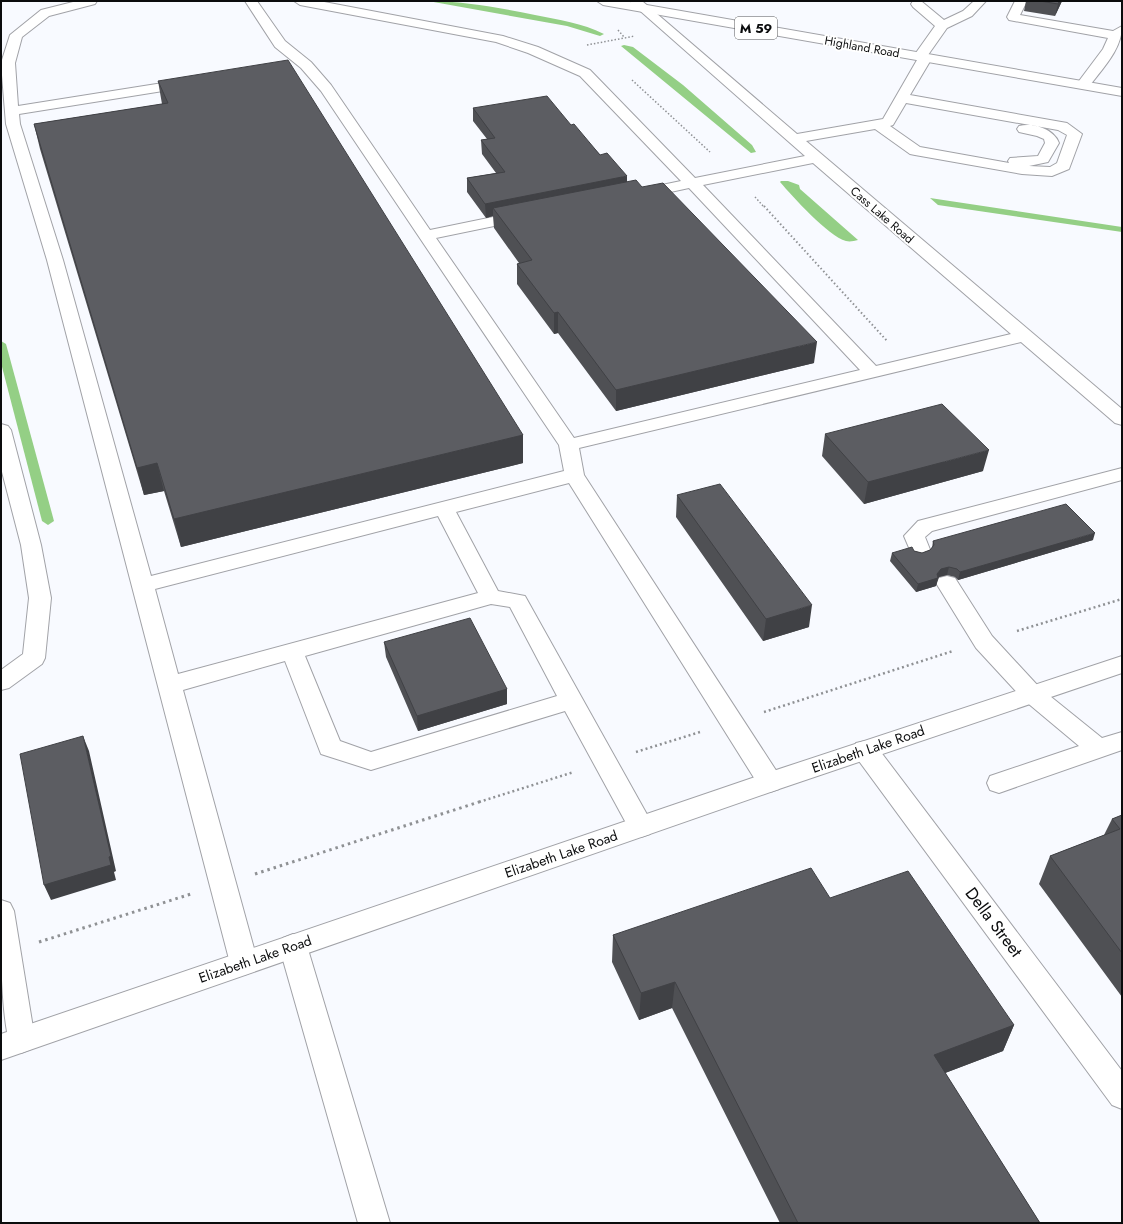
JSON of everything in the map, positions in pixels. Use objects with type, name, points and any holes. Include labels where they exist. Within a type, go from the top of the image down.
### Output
[{"type":"main road","points":[[91,1],[45,13],[16,35],[8,64],[13,124],[55,260],[131,538],[142,585],[244,963]]},
{"type":"main road","points":[[251,1],[280,44],[298,66],[326,88],[569,445],[574,475],[770,782]]},
{"type":"main road","points":[[300,1],[498,39],[563,62],[585,73],[873,373]]},
{"type":"main road","name":"Highland Road","points":[[603,1],[639,5],[1122,92]]},
{"type":"main road","points":[[795,139],[888,122],[922,57],[942,25],[960,20],[975,9],[980,1]]},
{"type":"main road","points":[[1021,1],[1013,17],[1119,33],[1109,50],[1083,85]]},
{"type":"main road","points":[[917,4],[942,25]]},
{"type":"main road","name":"Cass Lake Road","points":[[639,5],[1122,419]]},
{"type":"main road","points":[[12,111],[198,82]]},
{"type":"main road","points":[[878,124],[915,150],[1022,170],[1052,172],[1064,166],[1075,134],[1062,126],[901,98]]},
{"type":"main road","points":[[922,102],[952,117],[1040,132],[1050,137],[1052,143],[1043,159],[1027,162],[975,155],[955,158]]},
{"type":"main road","points":[[622,197],[816,158]]},
{"type":"main road","points":[[427,235],[536,213]]},
{"type":"main road","points":[[569,445],[1024,336]]},
{"type":"main road","points":[[1,430],[31,545],[40,598],[34,658],[1,682]]},
{"type":"main road","points":[[920,552],[914,536],[925,526],[1122,474]]},
{"type":"main road","points":[[142,585],[574,475]]},
{"type":"main road","points":[[444,508],[491,597]]},
{"type":"main road","points":[[947,583],[984,642],[1032,694],[1099,749]]},
{"type":"main road","points":[[169,685],[491,597],[517,601],[641,827]]},
{"type":"main road","points":[[292,651],[330,747],[371,761],[572,700]]},
{"type":"main road","name":"Elizabeth Lake Road","points":[[11,1043],[770,782],[1122,664]]},
{"type":"main road","points":[[999,783],[1122,741]]},
{"type":"main road","name":"Della Street","points":[[865,750],[1122,1095]]},
{"type":"main road","points":[[1,911],[7,952],[11,1043]]},
{"type":"main road","points":[[293,946],[374,1223]]},
{"type":"path","points":[[7,952],[1122,599]]},
{"type":"shaded area","points":[[428,1],[482,5],[509,10],[570,22],[604,34],[600,36],[567,26]]},
{"type":"shaded area","points":[[624,45],[633,47],[683,85],[752,145],[756,152],[751,153],[621,46]]},
{"type":"shaded area","points":[[788,181],[799,185],[800,189],[858,240],[846,241],[830,232],[802,206],[780,182]]},
{"type":"shaded area","points":[[930,198],[1122,227],[1122,232],[938,205]]},
{"type":"building","points":[[1040,1],[1059,1],[1058,4]]},
{"type":"building","points":[[288,60],[523,435],[174,519],[157,463],[137,468],[34,124],[168,103],[158,81]]},
{"type":"building","points":[[547,96],[571,125],[574,124],[600,155],[607,153],[627,176],[485,204],[467,178],[505,172],[481,140],[495,138],[473,108]]},
{"type":"building","points":[[636,180],[642,187],[663,183],[817,342],[616,390],[558,312],[554,313],[517,264],[532,260],[493,208]]},
{"type":"building","points":[[942,404],[989,450],[868,482],[825,434]]},
{"type":"building","points":[[720,484],[812,605],[766,619],[677,495]]},
{"type":"building","points":[[1066,504],[1095,533],[960,572],[957,569],[949,567],[941,569],[937,574],[938,578],[918,584],[892,553],[912,547],[914,551],[922,553],[930,550],[934,545],[933,541]]},
{"type":"building","points":[[470,618],[507,689],[417,716],[384,642]]},
{"type":"building","points":[[83,736],[111,856],[109,857],[111,865],[44,885],[20,754]]},
{"type":"building","points":[[1122,815],[1122,953],[1050,856],[1120,829],[1112,819]]},
{"type":"building","points":[[811,868],[830,898],[908,871],[1014,1025],[934,1055],[1040,1223],[798,1223],[675,982],[641,993],[613,935]]},
{"type":"waterway","points":[[1,344],[48,521]]}]
